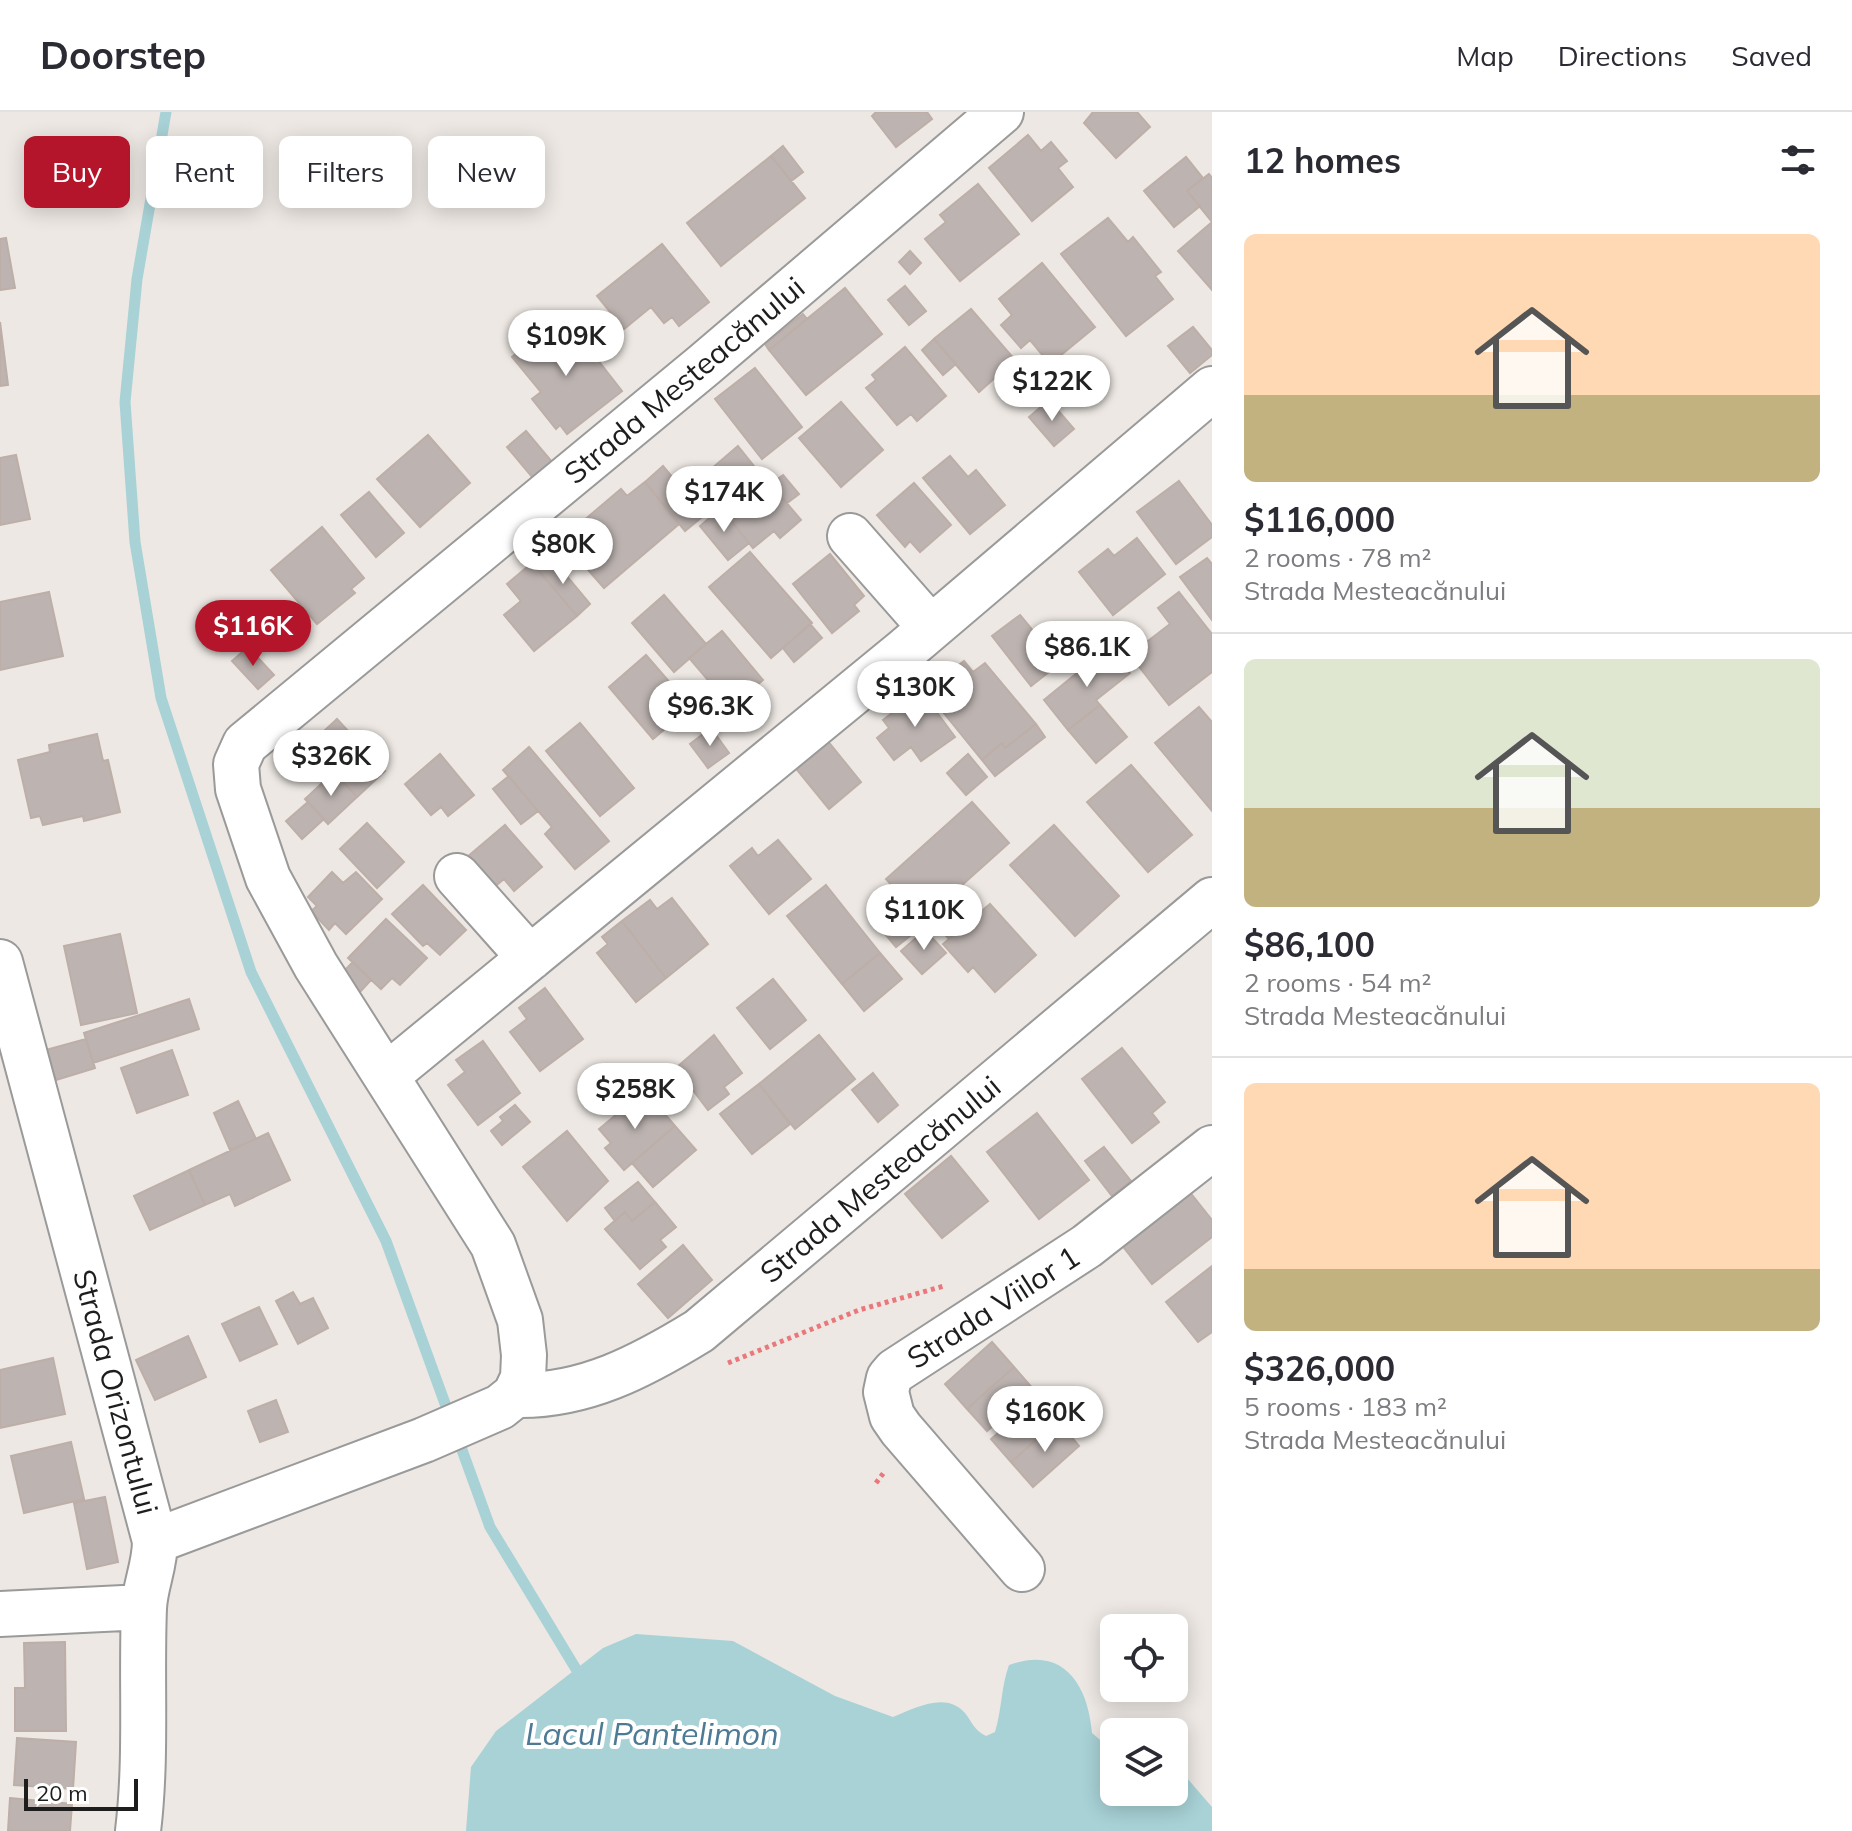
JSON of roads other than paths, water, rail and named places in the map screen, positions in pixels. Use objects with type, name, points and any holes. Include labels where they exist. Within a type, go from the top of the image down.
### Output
[{"type":"street","name":"Strada Mesteacănului","points":[[508,1401],[523,1378],[524,1355],[520,1320],[511,1291],[483,1228],[316,966],[268,878],[238,789],[236,764],[245,744],[704,365],[1001,112]]},
{"type":"street","points":[[386,1076],[931,628],[1212,389]]},
{"type":"street","points":[[850,536],[931,628]]},
{"type":"street","points":[[457,876],[530,958]]},
{"type":"street","name":"Strada Mesteacănului","points":[[155,1541],[424,1440],[508,1401],[588,1386],[639,1368],[699,1331],[1212,900]]},
{"type":"street","name":"Strada Orizontului","points":[[0,962],[155,1541],[153,1572],[144,1607],[138,1831]]},
{"type":"street","name":"Strada Viilor 1","points":[[1022,1569],[901,1429],[888,1402],[886,1392],[889,1378],[952,1331],[1087,1246],[1211,1152]]},
{"type":"street","points":[[0,1614],[144,1607]]},
{"type":"water","name":"Lacul Pantelimon","points":[[636,1634],[733,1641],[835,1696],[893,1717],[930,1703],[957,1706],[986,1736],[995,1732],[1009,1665],[1044,1660],[1069,1673],[1085,1699],[1092,1733],[1100,1740],[1100,1806],[1188,1806],[1188,1779],[1212,1807],[1212,1831],[466,1831],[471,1767],[496,1731],[603,1648]]},
{"type":"waterway","points":[[166,112],[137,279],[125,402],[135,542],[161,698],[251,972],[386,1241],[451,1420]]},
{"type":"waterway","points":[[457,1436],[490,1527],[576,1669]]}]
